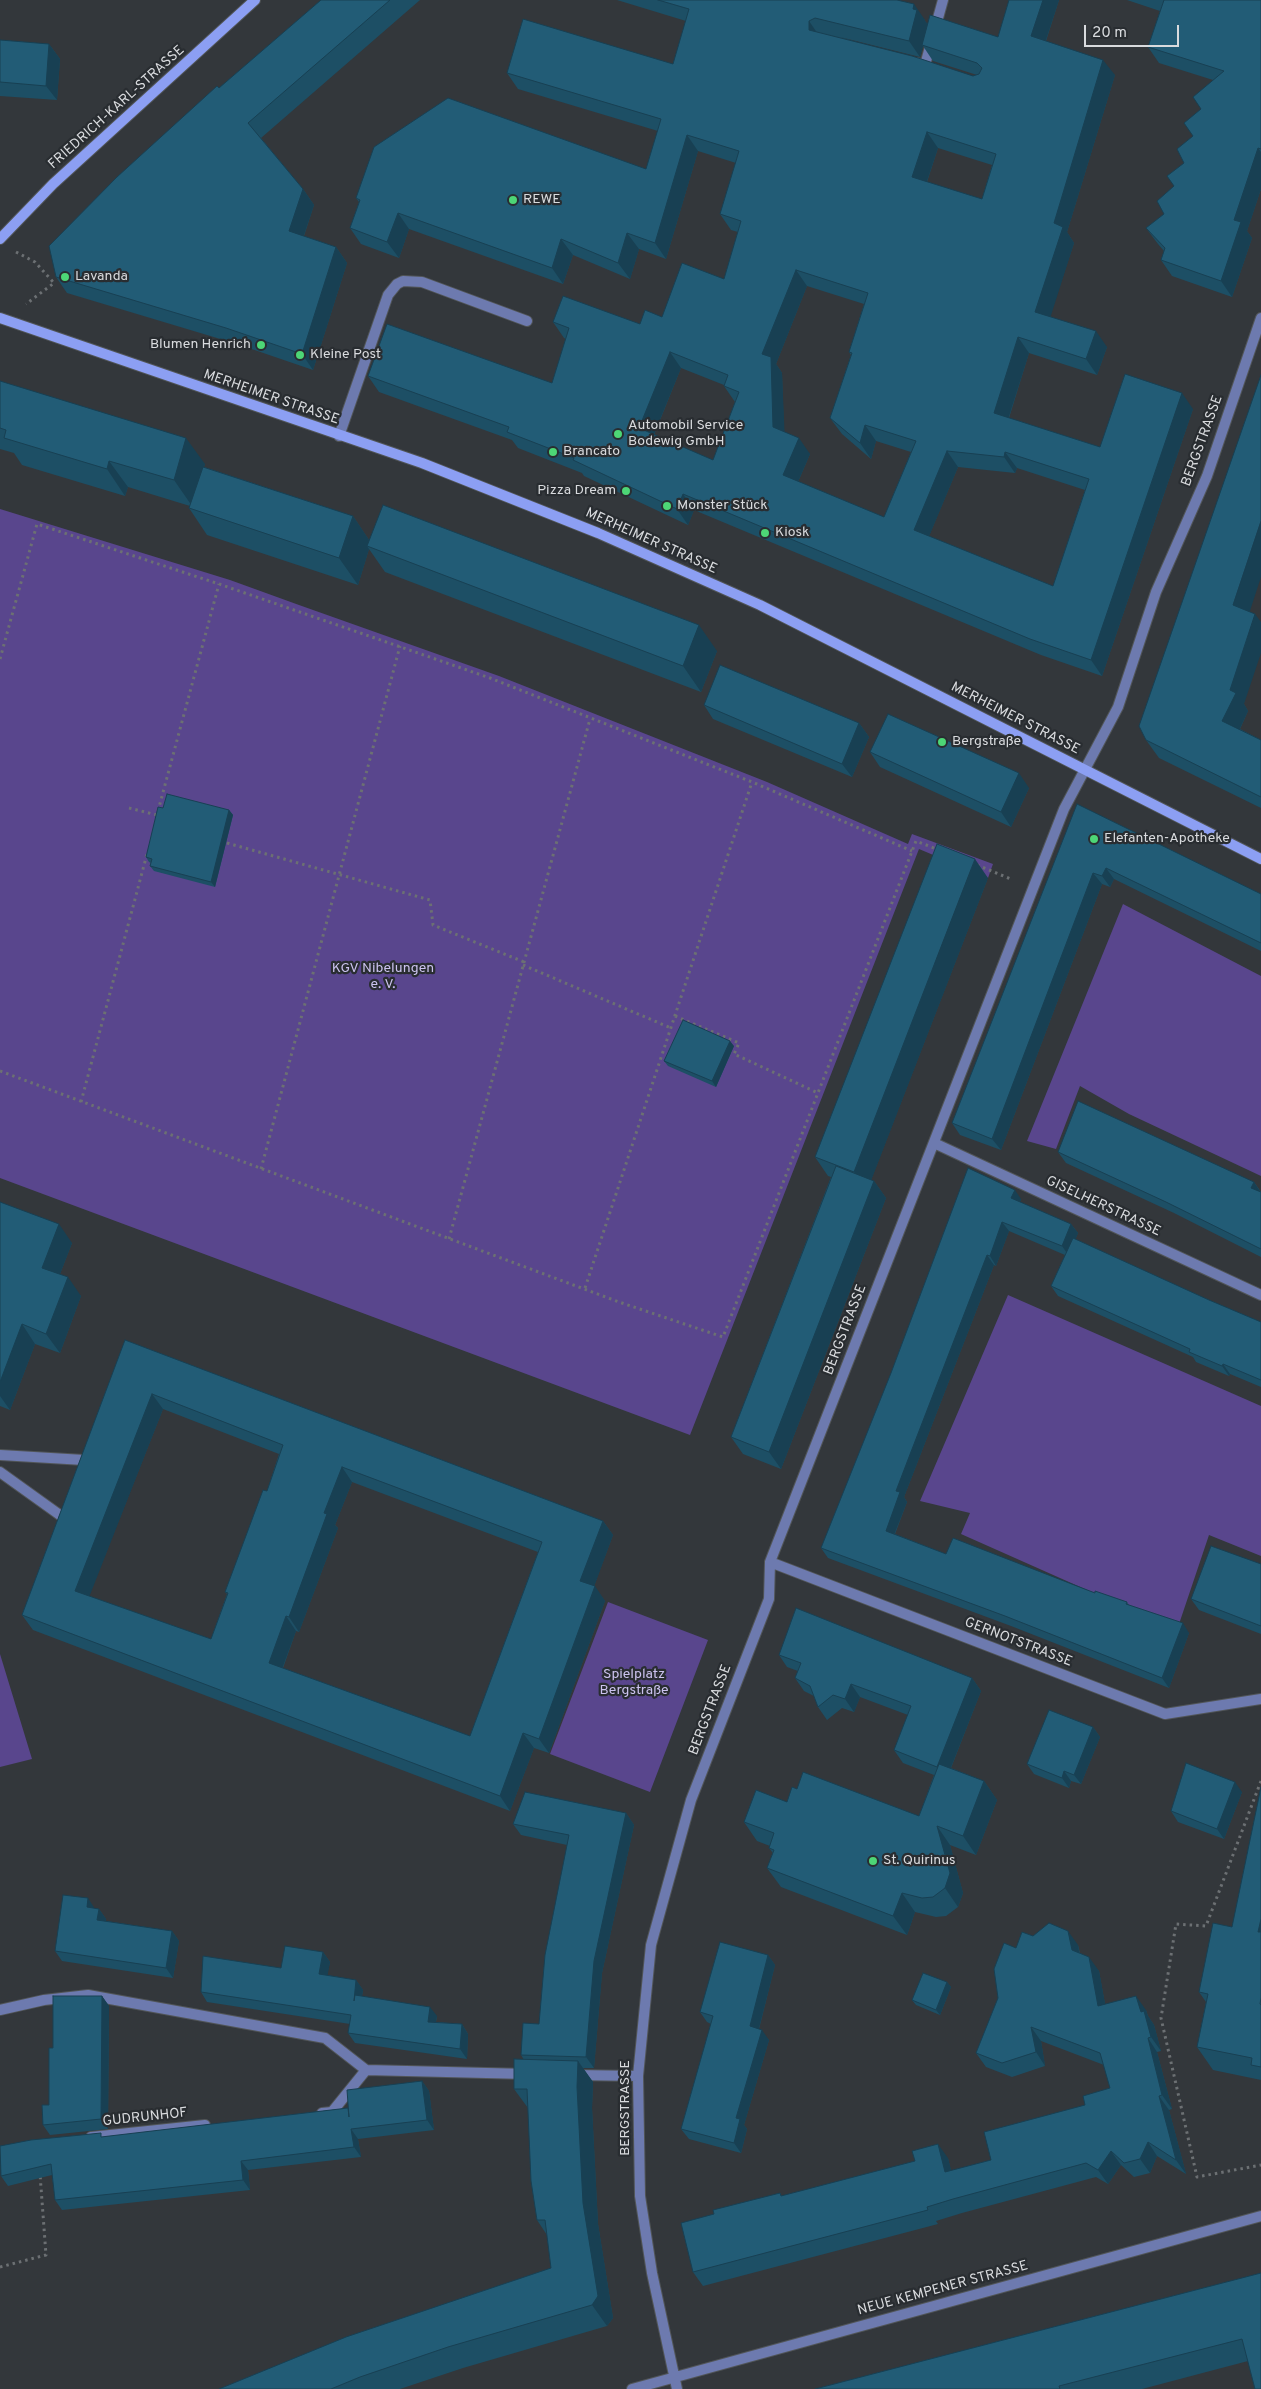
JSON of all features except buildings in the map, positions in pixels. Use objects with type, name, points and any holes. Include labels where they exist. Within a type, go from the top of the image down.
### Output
[{"type":"main road","name":"FRIEDRICH-KARL-STRASSE","points":[[0,239],[53,184],[256,0]]},
{"type":"main road","name":"MERHEIMER STRASSE","points":[[0,318],[422,463],[588,529],[760,605],[1261,859]]},
{"type":"street","points":[[907,61],[930,66],[944,0]]},
{"type":"street","points":[[339,436],[388,295],[397,284],[403,281],[422,282],[527,321]]},
{"type":"street","name":"BERGSTRASSE","points":[[677,2389],[652,2273],[640,2196],[638,2076],[651,1944],[691,1800],[769,1599],[770,1562],[1064,809],[1118,707],[1156,592],[1207,476],[1260,323]]},
{"type":"street","name":"GISELHERSTRASSE","points":[[934,1143],[1261,1295]]},
{"type":"street","points":[[0,1455],[84,1460]]},
{"type":"street","points":[[0,1472],[64,1518]]},
{"type":"street","name":"GERNOTSTRASSE","points":[[770,1562],[1165,1714],[1261,1699]]},
{"type":"street","points":[[0,2010],[44,2000],[88,1995],[325,2038],[366,2070],[541,2074]]},
{"type":"street","points":[[313,2114],[332,2112],[366,2070]]},
{"type":"street","points":[[561,2075],[638,2076]]},
{"type":"street","name":"GUDRUNHOF","points":[[77,2139],[214,2124]]},
{"type":"street","name":"NEUE KEMPENER STRASSE","points":[[632,2389],[1261,2216]]},
{"type":"path","points":[[9,248],[35,262],[54,283]]},
{"type":"path","points":[[0,659],[37,524],[219,584],[490,678],[752,782],[912,851]]},
{"type":"path","points":[[155,824],[219,584]]},
{"type":"path","points":[[261,1169],[400,646]]},
{"type":"path","points":[[448,1239],[590,719]]},
{"type":"path","points":[[585,1288],[752,782]]},
{"type":"path","points":[[129,808],[157,815]]},
{"type":"path","points":[[0,1071],[448,1239],[723,1337],[916,842],[941,851]]},
{"type":"path","points":[[227,843],[430,900],[433,925],[671,1028]]},
{"type":"path","points":[[81,1102],[148,851]]},
{"type":"path","points":[[974,864],[1033,887]]},
{"type":"path","points":[[675,1016],[739,1043],[734,1054],[818,1093]]},
{"type":"path","points":[[1261,1780],[1206,1926],[1176,1924],[1161,2018],[1197,2177],[1261,2165]]},
{"type":"path","points":[[0,2266],[46,2255],[40,2171]]},
{"type":"green space","name":"KGV Nibelungen e. V.","points":[[0,509],[230,580],[499,676],[767,782],[908,844],[912,834],[993,864],[988,878],[919,849],[690,1435],[0,1178]]},
{"type":"green space","points":[[1123,904],[1261,976],[1261,1176],[1129,1114],[1080,1086],[1056,1149],[1027,1141]]},
{"type":"green space","points":[[1008,1295],[1261,1406],[1261,1556],[1209,1535],[1177,1630],[961,1534],[970,1513],[920,1501]]},
{"type":"green space","name":"Spielplatz Bergstraße","points":[[608,1602],[708,1640],[650,1792],[550,1754]]},
{"type":"green space","points":[[0,1654],[32,1759],[0,1767]]},
{"type":"place","name":"REWE","points":[[513,200]]},
{"type":"place","name":"Lavanda","points":[[65,277]]},
{"type":"place","name":"Blumen Henrich","points":[[261,345]]},
{"type":"place","name":"Kleine Post","points":[[300,355]]},
{"type":"place","name":"Automobil Service Bodewig GmbH","points":[[618,434]]},
{"type":"place","name":"Brancato","points":[[553,452]]},
{"type":"place","name":"Pizza Dream","points":[[626,491]]},
{"type":"place","name":"Monster Stück","points":[[667,506]]},
{"type":"place","name":"Kiosk","points":[[765,533]]},
{"type":"place","name":"Bergstraße","points":[[942,742]]},
{"type":"place","name":"Elefanten-Apotheke","points":[[1094,839]]},
{"type":"place","name":"St. Quirinus","points":[[873,1861]]}]
